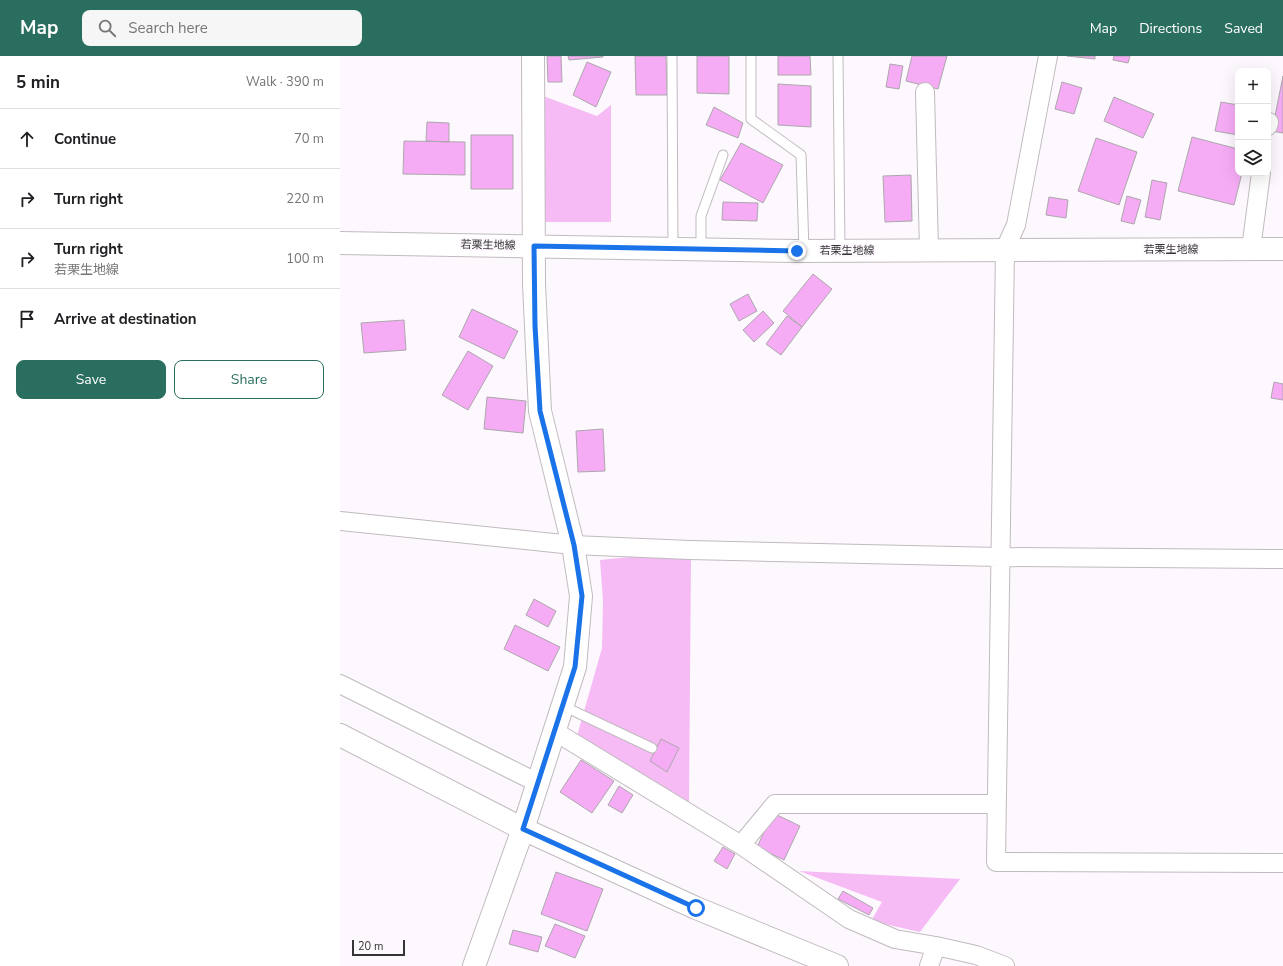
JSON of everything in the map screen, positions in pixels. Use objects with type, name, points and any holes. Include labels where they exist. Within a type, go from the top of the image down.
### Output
[{"type":"street","points":[[474,966],[523,829],[575,667],[582,596],[574,545],[540,411],[535,326],[533,56]]},
{"type":"street","points":[[1048,56],[1016,225],[1005,249],[996,862],[1283,863]]},
{"type":"street","points":[[924,92],[929,250]]},
{"type":"street","points":[[1251,249],[1261,176]]},
{"type":"street","name":"若栗生地線","points":[[340,243],[673,250],[804,251],[1283,249]]},
{"type":"street","points":[[340,521],[574,545],[690,550],[1000,557],[1283,559]]},
{"type":"street","points":[[340,684],[538,783]]},
{"type":"street","points":[[554,731],[741,845],[849,920],[895,939],[976,955],[1005,966]]},
{"type":"street","points":[[340,735],[523,829],[696,908],[837,966]]},
{"type":"street","points":[[741,845],[774,804],[997,804]]},
{"type":"street","points":[[929,966],[936,946]]},
{"type":"lane","points":[[672,56],[673,250]]},
{"type":"lane","points":[[751,56],[751,120],[801,155],[804,251]]},
{"type":"lane","points":[[838,56],[840,250]]},
{"type":"lane","points":[[701,250],[702,216],[723,155]]},
{"type":"lane","points":[[563,706],[652,748]]},
{"type":"shaded area","points":[[543,96],[597,116],[611,105],[611,222],[543,222]]},
{"type":"shaded area","points":[[640,556],[691,558],[689,802],[577,736],[602,648],[603,600],[600,560]]},
{"type":"shaded area","points":[[799,871],[960,879],[920,932],[871,921],[882,902]]},
{"type":"building","points":[[547,56],[561,56],[562,82],[548,82]]},
{"type":"building","points":[[568,56],[603,56],[603,57],[569,60]]},
{"type":"building","points":[[635,56],[666,56],[667,95],[636,95]]},
{"type":"building","points":[[697,56],[729,56],[729,94],[697,93]]},
{"type":"building","points":[[778,56],[810,56],[811,75],[778,75]]},
{"type":"building","points":[[912,56],[947,56],[938,89],[906,81]]},
{"type":"building","points":[[1067,56],[1095,56],[1095,59]]},
{"type":"building","points":[[1114,56],[1130,56],[1128,63],[1113,60]]},
{"type":"building","points":[[587,62],[611,72],[596,107],[573,95]]},
{"type":"building","points":[[890,64],[903,66],[899,89],[886,87]]},
{"type":"building","points":[[1283,76],[1283,133],[1272,131]]},
{"type":"building","points":[[1062,82],[1082,88],[1074,114],[1055,109]]},
{"type":"building","points":[[778,84],[811,86],[811,127],[778,125]]},
{"type":"building","points":[[1114,97],[1154,114],[1143,138],[1104,121]]},
{"type":"building","points":[[1221,102],[1235,104],[1235,134],[1215,131]]},
{"type":"building","points":[[714,107],[743,123],[738,138],[706,125]]},
{"type":"building","points":[[427,122],[449,123],[449,142],[426,141]]},
{"type":"building","points":[[471,135],[513,135],[513,189],[471,189]]},
{"type":"building","points":[[1192,137],[1235,148],[1235,176],[1241,176],[1234,205],[1178,191]]},
{"type":"building","points":[[1096,138],[1137,152],[1119,205],[1078,191]]},
{"type":"building","points":[[404,141],[465,142],[465,175],[403,174]]},
{"type":"building","points":[[741,143],[783,165],[763,203],[720,180]]},
{"type":"building","points":[[911,175],[912,221],[885,222],[883,176]]},
{"type":"building","points":[[1152,180],[1167,183],[1160,220],[1145,217]]},
{"type":"building","points":[[1127,196],[1141,200],[1134,224],[1121,221]]},
{"type":"building","points":[[1049,197],[1068,200],[1066,218],[1046,215]]},
{"type":"building","points":[[723,202],[758,203],[757,221],[722,220]]},
{"type":"building","points":[[813,274],[832,289],[802,327],[783,311]]},
{"type":"building","points":[[748,294],[757,311],[739,321],[730,304]]},
{"type":"building","points":[[472,309],[518,331],[504,359],[459,337]]},
{"type":"building","points":[[763,311],[774,323],[754,342],[743,330]]},
{"type":"building","points":[[787,316],[802,327],[781,355],[766,344]]},
{"type":"building","points":[[404,320],[406,350],[364,353],[361,323]]},
{"type":"building","points":[[468,351],[493,366],[468,410],[442,395]]},
{"type":"building","points":[[1274,382],[1283,384],[1283,400],[1271,398]]},
{"type":"building","points":[[487,397],[526,401],[523,433],[484,429]]},
{"type":"building","points":[[603,429],[605,471],[578,472],[576,431]]},
{"type":"building","points":[[534,599],[556,611],[548,627],[526,615]]},
{"type":"building","points":[[515,625],[560,647],[548,671],[504,649]]},
{"type":"building","points":[[661,739],[679,748],[667,772],[650,761]]},
{"type":"building","points":[[581,760],[614,781],[592,813],[560,792]]},
{"type":"building","points":[[619,786],[633,795],[622,813],[608,805]]},
{"type":"building","points":[[773,813],[800,826],[784,860],[757,847]]},
{"type":"building","points":[[723,847],[735,854],[727,869],[714,861]]},
{"type":"building","points":[[556,872],[603,889],[587,931],[541,914]]},
{"type":"building","points":[[843,891],[873,908],[869,915],[838,899]]},
{"type":"building","points":[[555,924],[585,936],[575,958],[545,946]]},
{"type":"building","points":[[513,930],[542,937],[538,952],[509,944]]},
{"type":"route","points":[[696,908],[523,829],[575,667],[582,596],[574,545],[540,411],[535,326],[534,246],[673,250],[797,251]]}]
